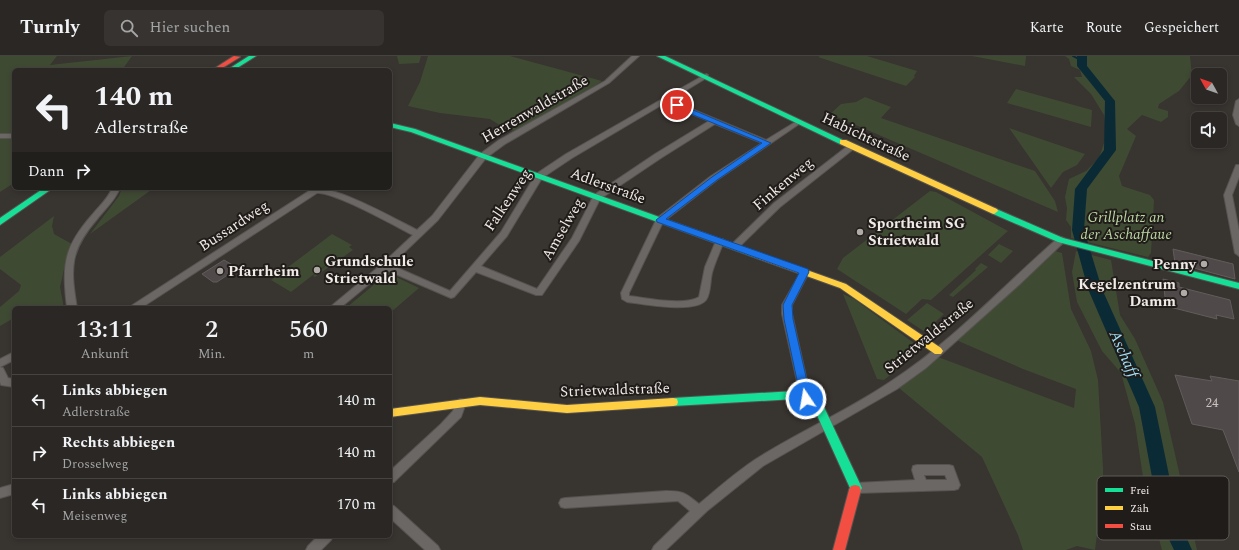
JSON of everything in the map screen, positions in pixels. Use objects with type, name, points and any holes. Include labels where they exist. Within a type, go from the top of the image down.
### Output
[{"type":"main road","points":[[218,68],[238,56]]},
{"type":"main road","points":[[233,68],[253,56]]},
{"type":"main road","name":"Habichtstraße","points":[[660,56],[706,76],[852,147],[1061,240]]},
{"type":"main road","name":"Adlerstraße","points":[[392,125],[413,130],[843,286],[854,292],[938,351]]},
{"type":"main road","points":[[0,222],[46,190]]},
{"type":"main road","points":[[1061,240],[1239,286]]},
{"type":"main road","name":"Strietwaldstraße","points":[[392,413],[461,403],[491,401],[567,409],[795,395],[806,399]]},
{"type":"main road","points":[[806,399],[820,410],[856,488],[839,550]]},
{"type":"street","name":"Herrenwaldstraße","points":[[336,306],[385,266],[435,218],[483,156],[502,142],[608,82],[636,56]]},
{"type":"street","name":"Falkenweg","points":[[385,266],[451,295],[504,234],[539,176],[575,152],[706,76]]},
{"type":"street","points":[[664,100],[767,143]]},
{"type":"street","points":[[1239,101],[1236,115],[1239,124]]},
{"type":"street","name":"Amselweg","points":[[476,268],[539,293],[576,238],[597,197],[658,156],[715,121]]},
{"type":"street","points":[[720,241],[708,268],[704,296],[702,300],[696,303],[678,303],[627,299],[625,297],[625,293],[660,220],[714,178],[799,122]]},
{"type":"street","points":[[0,136],[12,136]]},
{"type":"street","name":"Finkenweg","points":[[736,246],[777,205],[852,147]]},
{"type":"street","points":[[1239,167],[1228,194],[1239,253]]},
{"type":"street","points":[[72,306],[68,285],[68,268],[72,249],[82,231],[111,198],[115,190]]},
{"type":"street","name":"Bussardweg","points":[[137,306],[315,191],[322,190],[339,195],[418,234]]},
{"type":"street","name":"Strietwaldstraße","points":[[658,550],[699,510],[759,463],[893,386],[923,365],[994,303],[1061,240]]},
{"type":"street","points":[[804,272],[787,305],[788,319],[806,399]]},
{"type":"street","points":[[0,364],[12,357]]},
{"type":"street","points":[[0,371],[4,382],[12,383]]},
{"type":"street","points":[[392,476],[445,427],[457,414],[461,403]]},
{"type":"street","points":[[856,488],[922,485]]},
{"type":"street","points":[[0,493],[12,490]]},
{"type":"street","points":[[565,503],[680,496],[699,510]]},
{"type":"street","points":[[392,512],[434,550]]},
{"type":"street","points":[[312,550],[325,538]]},
{"type":"green space","points":[[0,56],[57,56],[50,65],[132,56],[123,68],[12,68],[12,133],[0,133]]},
{"type":"green space","points":[[397,56],[421,56],[419,63],[399,64]]},
{"type":"green space","points":[[428,56],[510,56],[602,81],[517,130],[509,131],[490,119],[440,113],[408,106],[420,82]]},
{"type":"green space","points":[[867,56],[917,71],[914,76],[915,77],[906,86],[818,57]]},
{"type":"green space","points":[[972,56],[1026,56],[1025,66]]},
{"type":"green space","name":"Grillplatz an der Aschaffaue","points":[[1065,56],[1190,56],[1191,76],[1179,91],[1159,104],[1158,108],[1168,111],[1168,117],[1161,122],[1142,115],[1127,129],[1136,136],[1119,176],[1122,186],[1150,195],[1154,200],[1151,253],[1148,257],[1071,238],[1071,227],[1066,220],[1067,208],[1065,197],[1069,179],[1086,171],[1099,158],[1107,134],[1104,115],[1091,94],[1074,77],[1082,77],[1080,70],[1071,66],[1069,59]]},
{"type":"green space","points":[[1016,89],[1092,110],[1091,127],[1007,103]]},
{"type":"green space","points":[[865,97],[891,107],[881,118],[1035,171],[1055,201],[1058,212],[830,114],[841,104],[856,102]]},
{"type":"green space","points":[[1009,128],[1085,154],[1077,165],[1063,172],[1051,188]]},
{"type":"green space","points":[[0,138],[12,138],[12,184],[0,192]]},
{"type":"green space","points":[[121,190],[151,190],[90,234],[119,196]]},
{"type":"green space","points":[[930,191],[936,192],[1008,231],[931,300],[922,299],[906,314],[837,269],[843,258]]},
{"type":"green space","points":[[54,216],[52,226],[54,234],[72,244],[68,252],[60,287],[64,306],[12,306],[12,319],[0,326],[0,307],[19,291],[21,285],[0,269],[0,257]]},
{"type":"green space","points":[[332,234],[352,245],[349,247],[353,250],[315,277],[313,276],[340,254],[291,292],[271,280]]},
{"type":"green space","points":[[999,244],[1013,251],[1001,263],[988,255]]},
{"type":"green space","points":[[1055,251],[1062,253],[1071,309],[1091,351],[1098,380],[1103,476],[1097,476],[1097,535],[1095,550],[1077,546],[1066,550],[1023,550],[1018,535],[982,457],[899,388],[938,357],[1074,408],[1076,389],[1023,369],[956,340],[1027,277],[1046,257]]},
{"type":"green space","points":[[1076,251],[1111,260],[1120,315],[1135,339],[1163,402],[1180,476],[1143,476],[1135,424],[1121,373],[1102,351],[1077,302],[1072,272]]},
{"type":"green space","points":[[981,263],[988,267],[953,297],[949,295],[976,270],[975,269]]},
{"type":"green space","points":[[388,273],[419,288],[392,311],[392,306],[348,306]]},
{"type":"green space","points":[[843,294],[854,299],[922,349],[884,380],[877,379]]},
{"type":"green space","points":[[927,303],[944,314],[925,332],[907,320]]},
{"type":"green space","points":[[1159,540],[1195,540],[1197,550],[1162,550]]},
{"type":"building","name":"Penny","points":[[1173,249],[1233,264],[1235,279],[1175,263]]},
{"type":"building","name":"Pfarrheim","points":[[224,260],[238,268],[217,282],[213,282],[202,274]]},
{"type":"building","name":"Kegelzentrum Damm","points":[[1163,279],[1179,283],[1179,287],[1230,300],[1234,319],[1216,315],[1217,319],[1166,306]]},
{"type":"building","points":[[1175,375],[1212,381],[1210,376],[1239,381],[1239,472],[1223,430],[1192,424]]},
{"type":"waterway","points":[[1073,56],[1082,61]]},
{"type":"waterway","name":"Aschaff","points":[[1082,56],[1082,66],[1110,101],[1110,150],[1081,189],[1078,230],[1095,289],[1147,407],[1160,476]]},
{"type":"waterway","name":"Aschaff","points":[[1178,540],[1183,550]]},
{"type":"traffic: fast","points":[[233,68],[253,56]]},
{"type":"traffic: fast","points":[[660,56],[843,142]]},
{"type":"traffic: fast","points":[[392,125],[413,130],[762,257]]},
{"type":"traffic: fast","points":[[0,222],[46,190]]},
{"type":"traffic: fast","points":[[994,211],[1061,240],[1239,286]]},
{"type":"traffic: fast","points":[[673,402],[795,395],[806,399],[820,410],[856,488],[855,490]]},
{"type":"traffic: slow","points":[[843,142],[994,211]]},
{"type":"traffic: slow","points":[[762,257],[843,286],[938,351]]},
{"type":"traffic: slow","points":[[392,413],[480,401],[567,409],[673,402]]},
{"type":"traffic: jam","points":[[218,68],[237,57]]},
{"type":"traffic: jam","points":[[839,550],[855,490]]},
{"type":"place","name":"Sportheim SG Strietwald","points":[[860,232]]},
{"type":"place","name":"Penny","points":[[1204,264]]},
{"type":"place","name":"Grundschule Strietwald","points":[[317,270]]},
{"type":"place","name":"Pfarrheim","points":[[220,271]]},
{"type":"place","name":"Kegelzentrum Damm","points":[[1184,293]]},
{"type":"route","points":[[677,105],[767,143],[714,178],[660,220],[736,246],[804,272],[787,305],[788,319],[806,399]]}]
